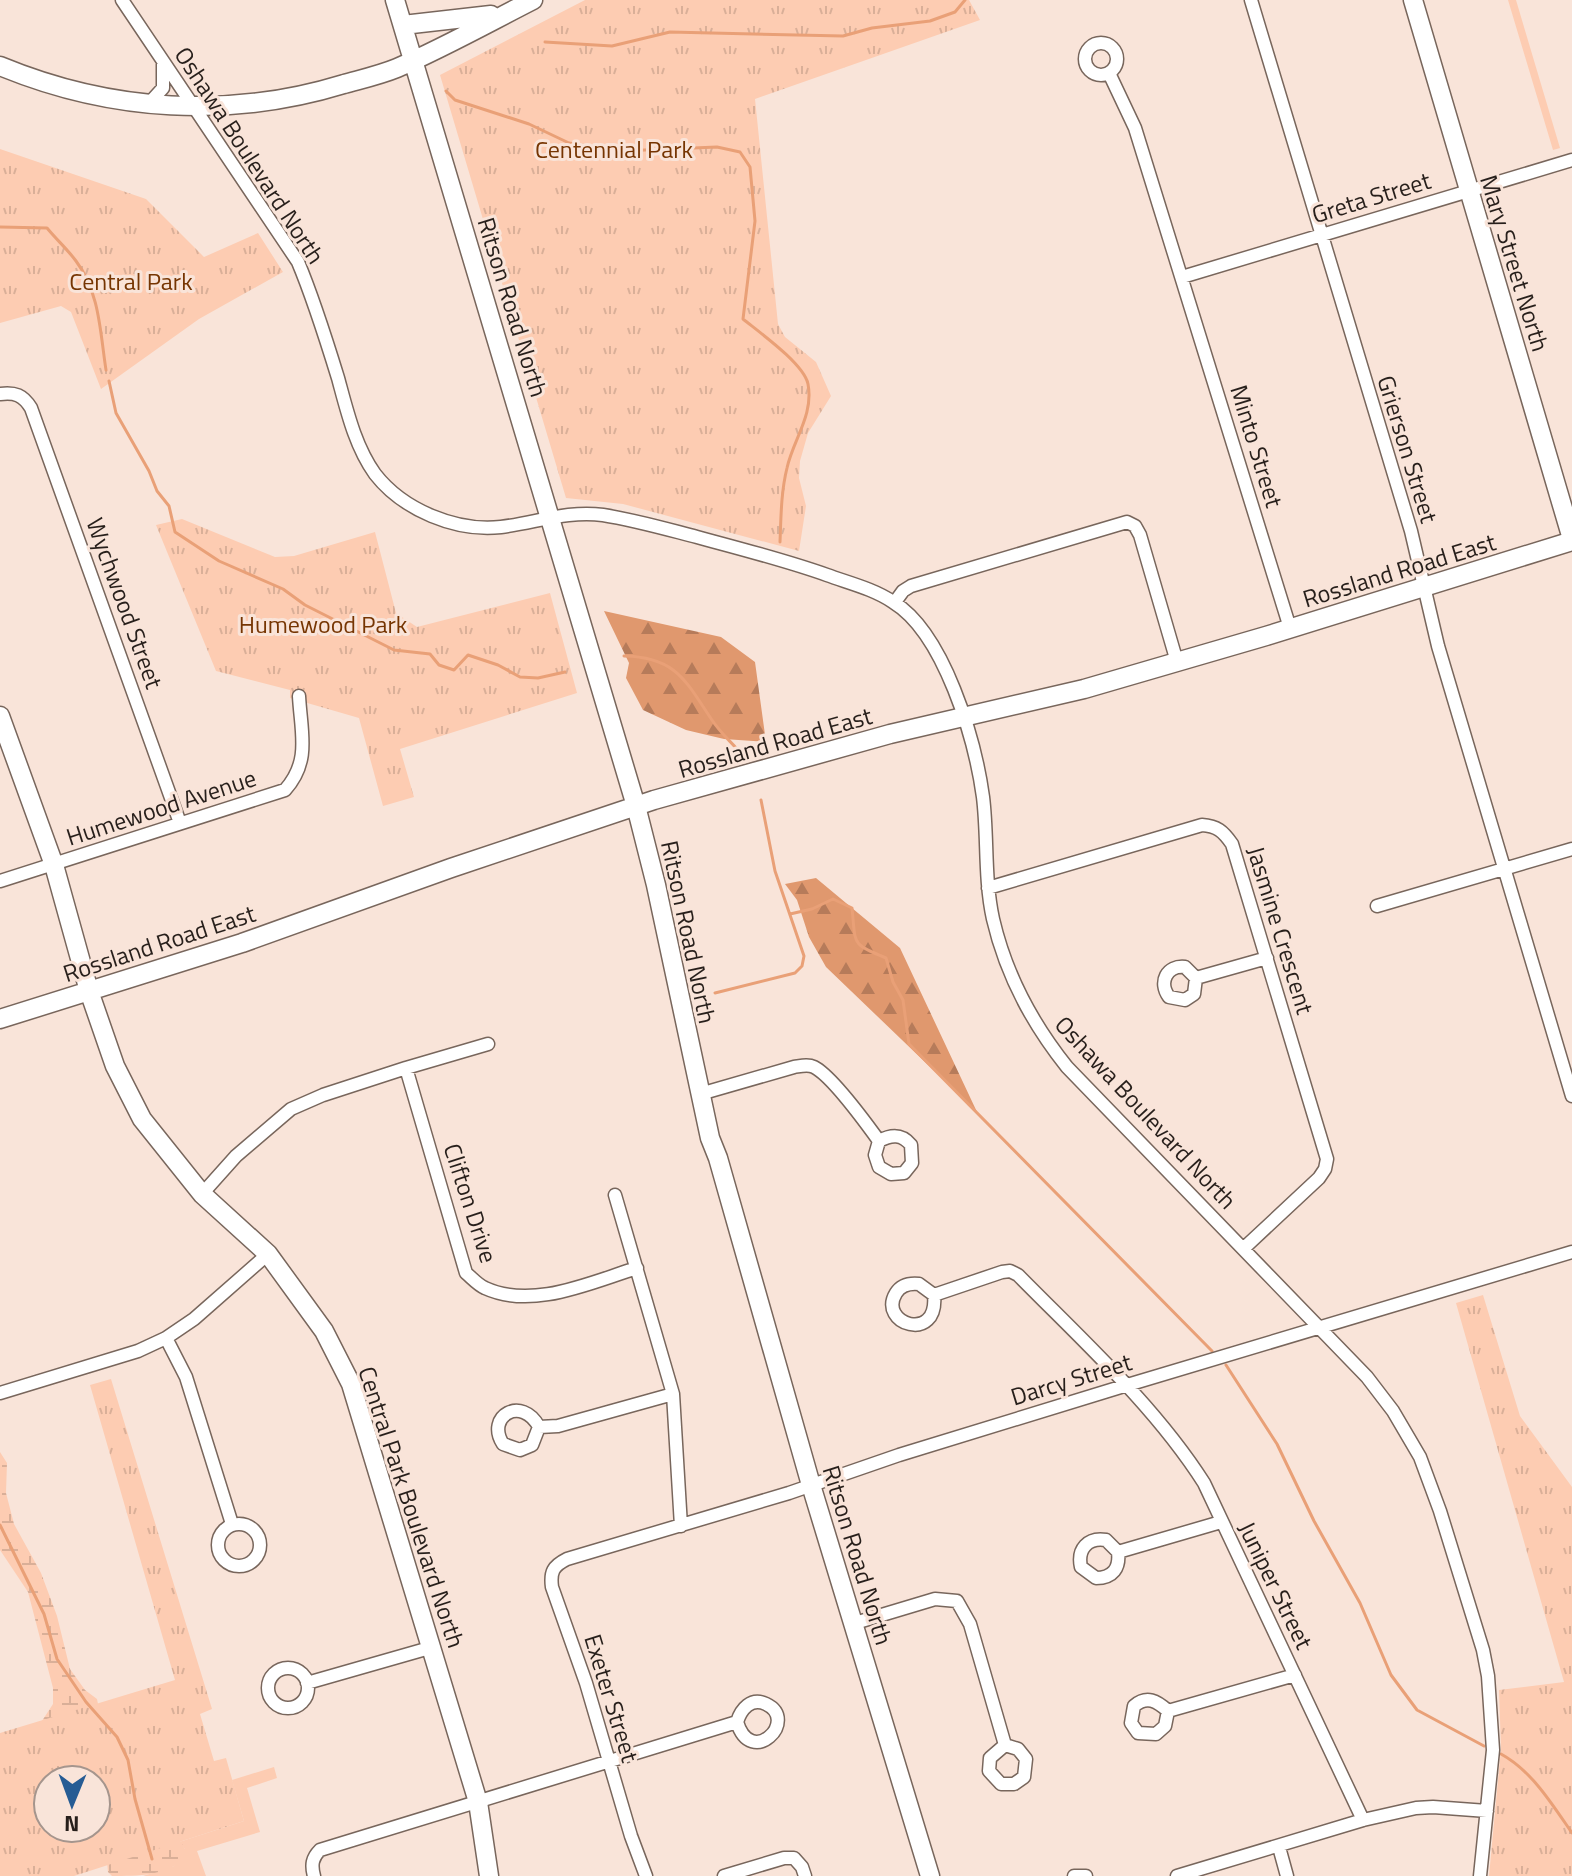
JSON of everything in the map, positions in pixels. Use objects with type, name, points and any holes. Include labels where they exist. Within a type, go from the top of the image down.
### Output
[{"type":"main road","name":"Ritson Road North","points":[[395,0],[636,806],[710,1138],[930,1876]]},
{"type":"main road","points":[[0,66],[57,88],[140,104],[195,107],[252,104],[306,95],[385,72],[533,0]]},
{"type":"main road","name":"Mary Street North","points":[[1413,0],[1572,540]]},
{"type":"main road","points":[[403,25],[513,10]]},
{"type":"main road","name":"Rossland Road East","points":[[0,1019],[242,943],[636,806],[805,757],[1084,689],[1572,540]]},
{"type":"main road","name":"Central Park Boulevard North","points":[[0,716],[54,865],[89,991],[115,1066],[142,1119],[202,1194],[268,1254],[324,1331],[351,1384],[478,1802],[489,1876]]},
{"type":"street","name":"Oshawa Boulevard North","points":[[122,0],[298,262],[314,299],[362,453],[377,476],[404,501],[434,518],[498,528],[588,514],[639,521],[806,567],[895,602],[934,646],[952,682],[983,795],[988,888],[1001,950],[1021,1000],[1040,1034],[1067,1067],[1367,1377],[1393,1411],[1420,1457],[1483,1650],[1488,1676],[1493,1750],[1480,1876]]},
{"type":"street","name":"Grierson Street","points":[[1251,0],[1411,531],[1438,646],[1572,1096]]},
{"type":"street","points":[[140,104],[153,99],[163,88],[163,61]]},
{"type":"street","name":"Minto Street","points":[[1109,73],[1135,128],[1290,628]]},
{"type":"street","name":"Greta Street","points":[[1182,277],[1572,160]]},
{"type":"street","name":"Wychwood Street","points":[[0,394],[11,393],[26,399],[33,414],[180,823]]},
{"type":"street","points":[[895,602],[911,586],[1127,522],[1135,526],[1140,535],[1177,662]]},
{"type":"street","name":"Humewood Avenue","points":[[0,881],[285,790],[297,777],[303,758],[299,696]]},
{"type":"street","name":"Jasmine Crescent","points":[[988,888],[1202,825],[1214,826],[1232,844],[1327,1159],[1319,1178],[1243,1249]]},
{"type":"street","points":[[1377,906],[1572,849]]},
{"type":"street","points":[[1196,978],[1267,958]]},
{"type":"street","points":[[202,1194],[236,1156],[291,1109],[323,1095],[488,1044]]},
{"type":"street","points":[[700,1094],[794,1067],[814,1067],[838,1090],[879,1141]]},
{"type":"street","name":"Clifton Drive","points":[[406,1068],[466,1273],[485,1288],[541,1296],[637,1268]]},
{"type":"street","points":[[615,1195],[673,1394],[681,1526]]},
{"type":"street","name":"Darcy Street","points":[[586,1555],[899,1455],[1572,1252]]},
{"type":"street","points":[[0,1393],[138,1351],[166,1338],[194,1319],[268,1254]]},
{"type":"street","name":"Juniper Street","points":[[934,1295],[1010,1271],[1018,1275],[1143,1403],[1183,1449],[1204,1483],[1363,1820]]},
{"type":"street","points":[[166,1338],[186,1377],[232,1524]]},
{"type":"street","points":[[539,1427],[558,1426],[673,1394]]},
{"type":"street","points":[[1118,1552],[1221,1522]]},
{"type":"street","name":"Exeter Street","points":[[586,1555],[567,1559],[557,1565],[550,1575],[552,1587],[586,1683],[631,1836],[646,1876]]},
{"type":"street","points":[[855,1623],[935,1599],[957,1601],[970,1624],[1005,1745]]},
{"type":"street","points":[[307,1683],[433,1647]]},
{"type":"street","points":[[1168,1711],[1295,1675]]},
{"type":"street","points":[[314,1876],[314,1856],[320,1850],[608,1759],[737,1722]]},
{"type":"street","points":[[1177,1876],[1363,1820],[1433,1807],[1487,1811]]},
{"type":"street","points":[[1279,1847],[1287,1876]]},
{"type":"street","points":[[724,1876],[784,1858],[794,1858],[805,1876]]},
{"type":"street","points":[[1074,1876],[1086,1876]]},
{"type":"green space","name":"Centennial Park","points":[[585,0],[969,0],[980,20],[755,99],[778,324],[785,337],[816,362],[831,396],[808,433],[800,461],[799,478],[806,506],[799,551],[623,504],[566,498],[440,75]]},
{"type":"green space","points":[[1508,0],[1516,0],[1560,148],[1553,150]]},
{"type":"green space","name":"Central Park","points":[[0,149],[146,199],[204,257],[258,233],[283,272],[199,319],[101,389],[71,312],[61,306],[0,323]]},
{"type":"green space","name":"Humewood Park","points":[[182,519],[275,557],[294,556],[375,532],[396,613],[417,627],[550,593],[577,693],[400,749],[414,797],[383,806],[359,718],[290,698],[290,690],[216,671],[156,525]]},
{"type":"green space","points":[[604,611],[721,637],[755,662],[766,742],[724,739],[686,730],[643,710],[626,678],[629,663]]},
{"type":"green space","points":[[816,878],[900,948],[977,1112],[826,967],[809,937],[797,900],[785,884]]},
{"type":"green space","points":[[1483,1295],[1520,1416],[1572,1487],[1572,1876],[1489,1876],[1501,1749],[1499,1690],[1564,1682],[1456,1303]]},
{"type":"green space","points":[[111,1379],[212,1709],[200,1714],[214,1761],[226,1758],[244,1821],[74,1876],[0,1876],[0,1733],[175,1680],[90,1385]]},
{"type":"green space","points":[[0,1452],[7,1463],[6,1493],[14,1524],[41,1573],[57,1616],[70,1669],[85,1690],[97,1699],[99,1709],[185,1849],[186,1857],[170,1868],[132,1876],[112,1876],[108,1872],[105,1844],[112,1844],[112,1764],[87,1764],[40,1724],[53,1704],[53,1688],[28,1592],[0,1550]]},
{"type":"green space","points":[[274,1767],[277,1778],[247,1788],[260,1832],[197,1851],[206,1876],[143,1876],[174,1866],[185,1849],[179,1842],[244,1821],[232,1780]]},
{"type":"waterway","points":[[545,42],[612,46],[670,32],[843,36],[872,28],[930,21],[955,12],[965,0]]},
{"type":"waterway","points":[[446,91],[455,100],[529,124],[569,143],[621,151],[717,147],[740,152],[750,167],[755,221],[743,319],[790,358],[808,384],[806,417],[785,477],[780,542]]},
{"type":"waterway","points":[[0,227],[47,228],[76,261],[94,300],[106,370]]},
{"type":"waterway","points":[[109,381],[116,413],[157,491],[169,506],[175,532],[219,561],[283,589],[305,605],[394,650],[430,654],[439,665],[454,670],[468,655],[498,665],[520,677],[538,678],[565,672]]},
{"type":"waterway","points":[[624,656],[656,661],[678,674],[737,749]]},
{"type":"waterway","points":[[715,993],[795,973],[802,966],[804,956],[775,871],[761,800]]},
{"type":"waterway","points":[[790,914],[812,909],[833,899],[852,908],[857,941],[886,958],[893,982],[903,1000],[909,1044],[1212,1351]]},
{"type":"waterway","points":[[1226,1365],[1277,1444],[1314,1521],[1360,1603],[1391,1675],[1417,1710],[1484,1746]]},
{"type":"waterway","points":[[0,1525],[44,1614],[57,1659],[86,1702],[117,1737],[128,1760],[152,1859]]},
{"type":"waterway","points":[[1501,1754],[1532,1779],[1572,1833]]}]
